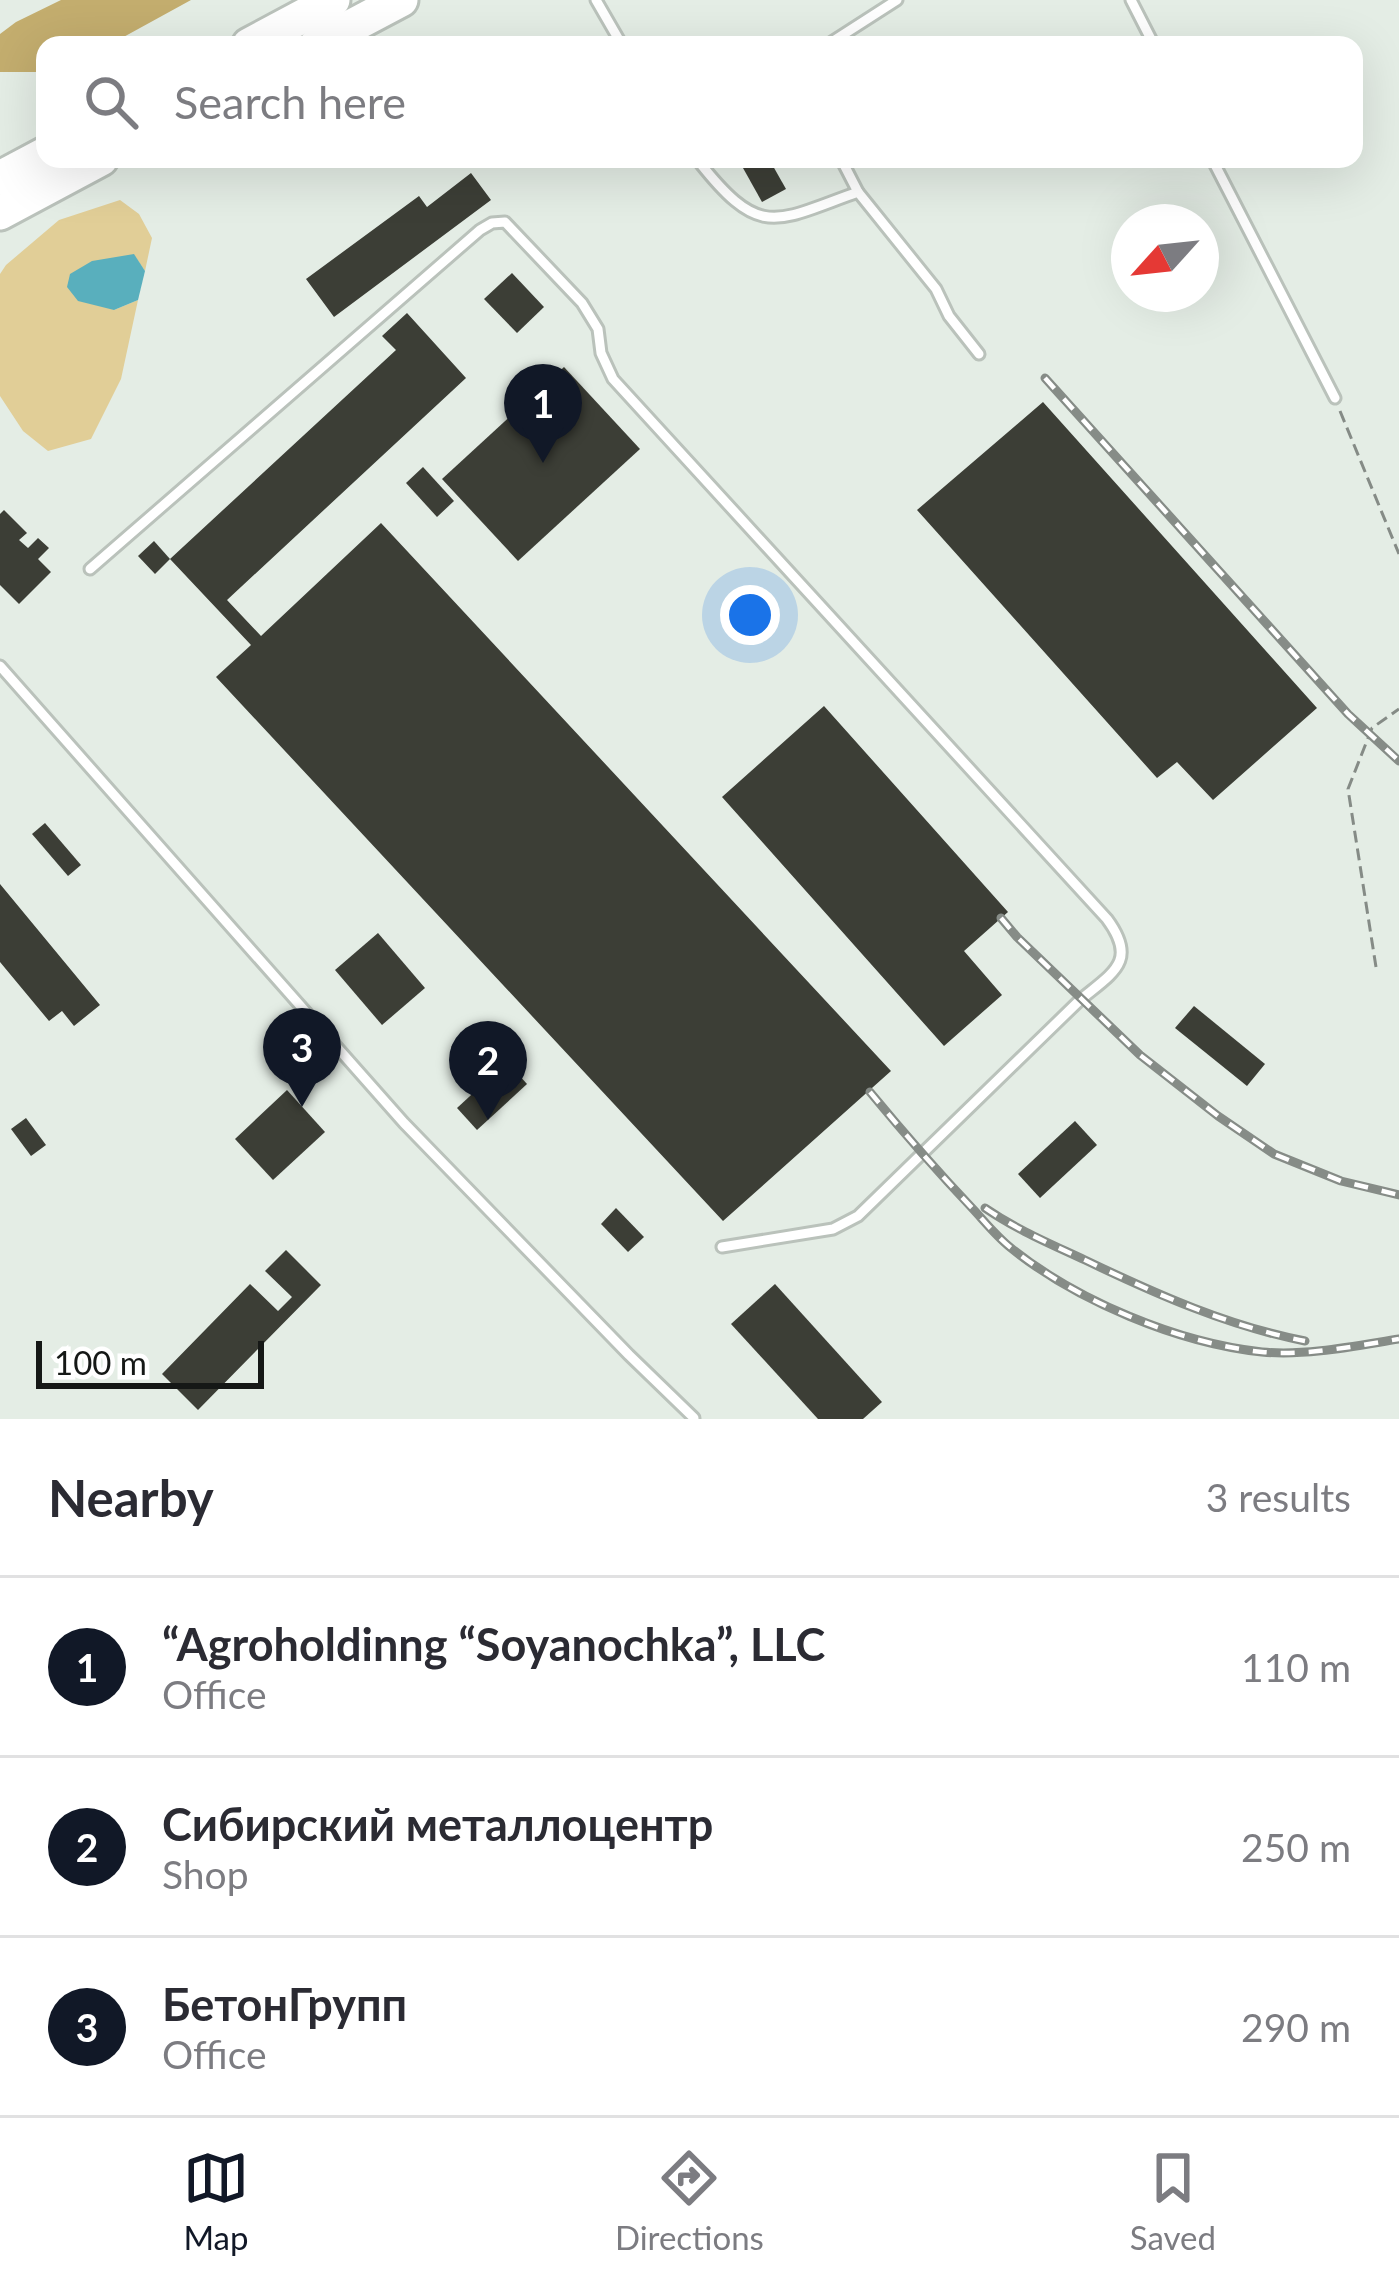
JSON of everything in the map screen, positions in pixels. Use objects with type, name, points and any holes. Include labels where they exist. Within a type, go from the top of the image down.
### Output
[{"type":"highway","points":[[266,36],[333,0]]},
{"type":"highway","points":[[333,36],[401,0]]},
{"type":"highway","points":[[0,178],[36,159]]},
{"type":"highway","points":[[0,213],[84,168]]},
{"type":"lane","points":[[596,0],[617,36]]},
{"type":"lane","points":[[841,36],[897,0]]},
{"type":"lane","points":[[1131,0],[1149,36]]},
{"type":"lane","points":[[708,168],[727,196],[746,212],[779,220],[858,191]]},
{"type":"lane","points":[[846,168],[979,354]]},
{"type":"lane","points":[[1217,168],[1335,398]]},
{"type":"lane","points":[[90,569],[479,230],[506,222],[582,303],[598,329],[601,353],[613,379],[1123,940],[1122,957],[1111,975],[858,1216],[833,1229],[722,1247]]},
{"type":"lane","points":[[0,666],[404,1123],[694,1418]]},
{"type":"path","points":[[1335,398],[1399,554]]},
{"type":"path","points":[[1376,967],[1348,789],[1372,728],[1399,709]]},
{"type":"shaded area","points":[[61,0],[191,0],[125,36],[36,36],[36,72],[0,72],[0,34]]},
{"type":"shaded area","points":[[120,200],[139,214],[152,238],[145,271],[134,255],[114,310],[138,300],[121,379],[91,439],[48,451],[23,431],[0,396],[0,274],[59,220]]},
{"type":"water","points":[[134,254],[145,271],[138,300],[114,310],[78,301],[67,287],[70,274],[92,261]]},
{"type":"building","points":[[743,168],[774,168],[786,189],[762,202]]},
{"type":"building","points":[[471,173],[491,200],[334,317],[306,279],[419,196],[427,207]]},
{"type":"building","points":[[512,273],[544,307],[517,333],[484,299]]},
{"type":"building","points":[[407,313],[466,378],[227,600],[261,636],[381,523],[891,1071],[723,1221],[216,677],[251,645],[170,559],[396,350],[382,336]]},
{"type":"building","points":[[564,367],[640,449],[518,561],[442,479]]},
{"type":"building","points":[[1043,402],[1317,708],[1213,800],[1177,762],[1157,778],[917,510]]},
{"type":"building","points":[[423,467],[454,501],[437,517],[406,483]]},
{"type":"building","points":[[4,510],[27,533],[19,540],[28,548],[38,538],[49,548],[38,559],[51,572],[19,604],[0,585],[0,514]]},
{"type":"building","points":[[154,541],[170,559],[155,574],[138,556]]},
{"type":"building","points":[[824,706],[1008,912],[964,951],[1002,995],[944,1046],[722,797]]},
{"type":"building","points":[[45,823],[81,865],[68,876],[32,834]]},
{"type":"building","points":[[0,884],[100,1005],[74,1026],[62,1011],[49,1021],[0,962]]},
{"type":"building","points":[[378,933],[425,988],[382,1025],[335,970]]},
{"type":"building","points":[[1194,1006],[1265,1064],[1247,1086],[1175,1028]]},
{"type":"building","points":[[468,1031],[484,1049],[466,1065],[451,1047]]},
{"type":"building","points":[[507,1062],[527,1084],[477,1130],[457,1108]]},
{"type":"building","points":[[287,1090],[325,1132],[273,1180],[235,1139]]},
{"type":"building","points":[[26,1118],[46,1145],[31,1156],[11,1129]]},
{"type":"building","points":[[1075,1121],[1097,1145],[1040,1198],[1018,1174]]},
{"type":"building","points":[[616,1208],[644,1237],[628,1252],[601,1224]]},
{"type":"building","points":[[286,1250],[321,1285],[198,1410],[162,1374],[250,1284],[278,1311],[292,1297],[265,1271]]},
{"type":"building","points":[[775,1284],[882,1402],[863,1419],[818,1419],[731,1324]]},
{"type":"railway","points":[[1045,378],[1348,714],[1399,761]]},
{"type":"railway","points":[[1001,918],[1140,1055],[1218,1116],[1274,1154],[1341,1181],[1399,1195]]},
{"type":"railway","points":[[870,1092],[1001,1239],[1037,1267],[1097,1302],[1163,1329],[1262,1352],[1314,1351],[1399,1339]]},
{"type":"railway","points":[[985,1208],[1166,1297],[1248,1327],[1305,1341]]},
{"type":"place","name":"“Agroholdinng “Soyanochka”, LLC","points":[[543,463]]},
{"type":"place","name":"БетонГрупп","points":[[302,1107]]},
{"type":"place","name":"Сибирский металлоцентр","points":[[488,1120]]}]
